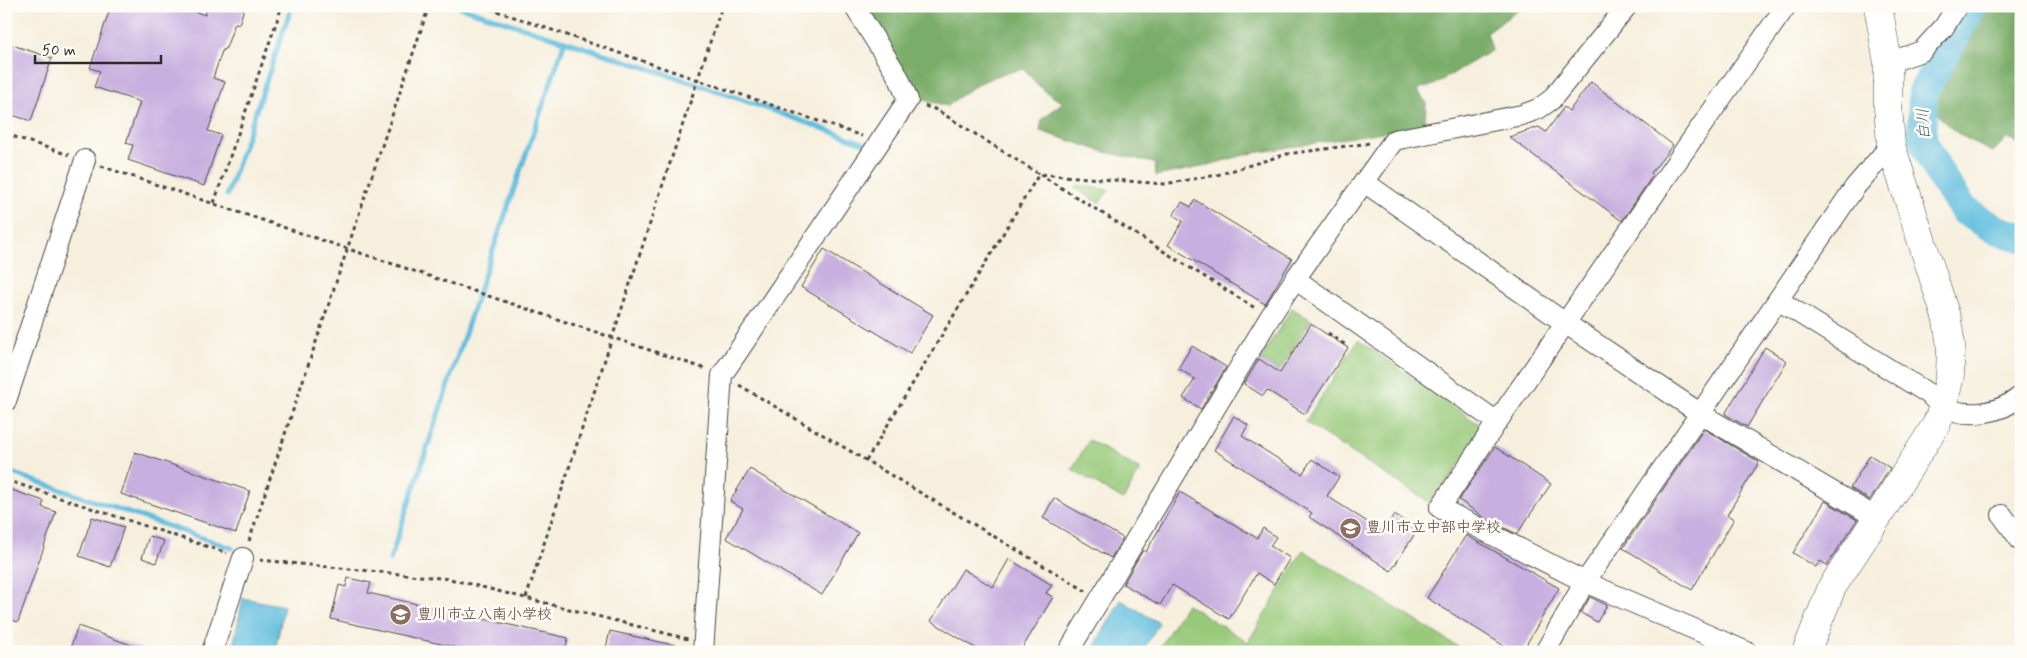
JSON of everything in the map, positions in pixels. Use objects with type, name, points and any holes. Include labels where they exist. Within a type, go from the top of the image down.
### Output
[{"type":"street","points":[[703,647],[722,375],[908,100],[898,78],[854,6]]},
{"type":"street","points":[[1068,652],[1270,317],[1295,278],[1394,140],[1522,115],[1538,109],[1551,100],[1627,6]]},
{"type":"street","points":[[1746,652],[1585,582],[1440,508],[1565,323],[1786,6]]},
{"type":"street","points":[[1806,652],[1832,587],[1936,424],[1943,407],[1950,375],[1951,346],[1947,320],[1891,145],[1888,107],[1888,63],[1878,6]]},
{"type":"street","points":[[1888,63],[1922,51],[1944,27],[1957,6]]},
{"type":"street","points":[[1545,652],[1585,582],[1855,187],[1891,145]]},
{"type":"street","points":[[6,401],[85,160]]},
{"type":"street","points":[[1364,182],[1565,323],[1701,414],[1877,518]]},
{"type":"street","points":[[1295,278],[1497,422]]},
{"type":"street","points":[[1778,300],[1929,394],[1943,407],[1963,412],[1987,412],[2000,409],[2021,396]]},
{"type":"street","points":[[2002,515],[2021,541]]},
{"type":"street","points":[[212,652],[243,558]]},
{"type":"path","points":[[214,203],[282,6]]},
{"type":"path","points":[[243,558],[429,6]]},
{"type":"path","points":[[482,6],[880,142]]},
{"type":"path","points":[[526,598],[611,336],[722,6]]},
{"type":"path","points":[[908,100],[937,110],[1270,317]]},
{"type":"path","points":[[6,134],[611,336],[722,375],[1099,599]]},
{"type":"path","points":[[1039,174],[1164,184],[1218,175],[1287,154],[1394,140]]},
{"type":"path","points":[[866,461],[1039,174]]},
{"type":"path","points":[[1328,333],[1348,346],[1346,347]]},
{"type":"path","points":[[6,480],[243,558],[450,579],[703,647]]},
{"type":"green space","points":[[863,6],[1523,6],[1487,33],[1492,50],[1434,85],[1417,89],[1426,103],[1425,125],[1248,154],[1201,167],[1156,176],[1155,163],[1105,152],[1040,131],[1042,119],[1063,102],[1042,89],[1025,69],[993,77],[974,86],[948,106],[915,98]]},
{"type":"green space","points":[[1978,6],[2021,6],[2021,147],[2007,138],[1993,152],[1964,137],[1945,123],[1934,105],[1933,94],[1935,88]]},
{"type":"green space","points":[[1078,185],[1109,190],[1099,203],[1075,188]]},
{"type":"green space","points":[[1292,308],[1311,320],[1279,371],[1260,359]]},
{"type":"green space","points":[[1358,340],[1483,427],[1433,505],[1305,422]]},
{"type":"green space","points":[[1089,440],[1140,470],[1123,500],[1072,469]]},
{"type":"green space","points":[[1303,550],[1466,652],[1157,652],[1186,604],[1248,642]]},
{"type":"water","points":[[243,598],[284,606],[275,652],[232,652]]},
{"type":"water","points":[[1121,600],[1159,623],[1142,652],[1091,652]]},
{"type":"building","points":[[111,6],[179,6],[205,15],[208,6],[245,6],[239,24],[235,23],[226,48],[222,51],[213,78],[225,82],[208,131],[221,135],[204,186],[128,160],[133,145],[126,143],[140,102],[94,87],[100,71],[90,68]]},
{"type":"building","points":[[6,43],[52,58],[31,121],[6,113]]},
{"type":"building","points":[[1591,82],[1673,145],[1651,173],[1653,175],[1622,221],[1509,137],[1539,127],[1546,132],[1564,107],[1569,111]]},
{"type":"building","points":[[1195,200],[1292,259],[1265,304],[1168,245],[1183,221],[1173,215],[1182,202],[1191,207]]},
{"type":"building","points":[[824,249],[933,315],[910,353],[801,287]]},
{"type":"building","points":[[1311,324],[1348,348],[1305,414],[1267,390],[1263,396],[1244,384],[1259,359],[1280,373]]},
{"type":"building","points":[[1192,346],[1226,367],[1201,409],[1183,398],[1195,379],[1178,368]]},
{"type":"building","points":[[1765,347],[1787,361],[1747,427],[1725,414]]},
{"type":"building","points":[[1234,416],[1248,425],[1242,436],[1302,474],[1312,459],[1339,477],[1327,496],[1383,532],[1394,515],[1418,529],[1391,571],[1309,517],[1312,513],[1214,450]]},
{"type":"building","points":[[1704,429],[1759,462],[1727,515],[1734,519],[1692,590],[1623,548]]},
{"type":"building","points":[[1495,447],[1551,484],[1517,534],[1485,518],[1459,500]]},
{"type":"building","points":[[135,452],[250,491],[236,533],[121,494]]},
{"type":"building","points":[[1870,455],[1890,468],[1870,500],[1850,488]]},
{"type":"building","points":[[750,469],[858,533],[822,595],[726,538],[743,509],[730,501]]},
{"type":"building","points":[[6,488],[44,501],[42,507],[56,512],[18,622],[6,618]]},
{"type":"building","points":[[1180,492],[1257,538],[1263,528],[1276,537],[1270,546],[1290,558],[1274,584],[1257,573],[1229,619],[1172,585],[1160,605],[1123,584],[1143,550],[1146,552]]},
{"type":"building","points":[[1054,498],[1123,538],[1111,558],[1043,518]]},
{"type":"building","points":[[1825,501],[1857,520],[1827,565],[1820,561],[1816,567],[1793,553]]},
{"type":"building","points":[[92,517],[124,527],[110,567],[79,556]]},
{"type":"building","points":[[1466,535],[1559,588],[1522,652],[1514,652],[1427,598]]},
{"type":"building","points":[[149,536],[164,541],[156,563],[142,558]]},
{"type":"building","points":[[1009,559],[1052,585],[1046,593],[1053,597],[1020,652],[982,652],[931,621],[963,569],[993,587]]},
{"type":"building","points":[[348,578],[371,583],[368,593],[568,638],[565,652],[476,652],[331,619],[339,585],[346,587]]},
{"type":"building","points":[[1590,597],[1607,605],[1597,622],[1581,613]]},
{"type":"building","points":[[78,626],[145,650],[144,652],[69,652]]},
{"type":"building","points":[[610,631],[678,646],[678,652],[605,652]]},
{"type":"waterway","points":[[227,195],[292,6]]},
{"type":"waterway","points":[[457,6],[706,87],[869,145]]},
{"type":"waterway","name":"白川","points":[[1972,6],[1923,92],[1922,140],[1942,178],[1965,211],[1997,230],[2021,237]]},
{"type":"waterway","points":[[390,560],[482,282],[565,41]]},
{"type":"waterway","points":[[6,471],[232,548]]},
{"type":"place","name":"豊川市立中部中学校","points":[[1350,528]]},
{"type":"place","name":"豊川市立八南小学校","points":[[401,615]]}]
